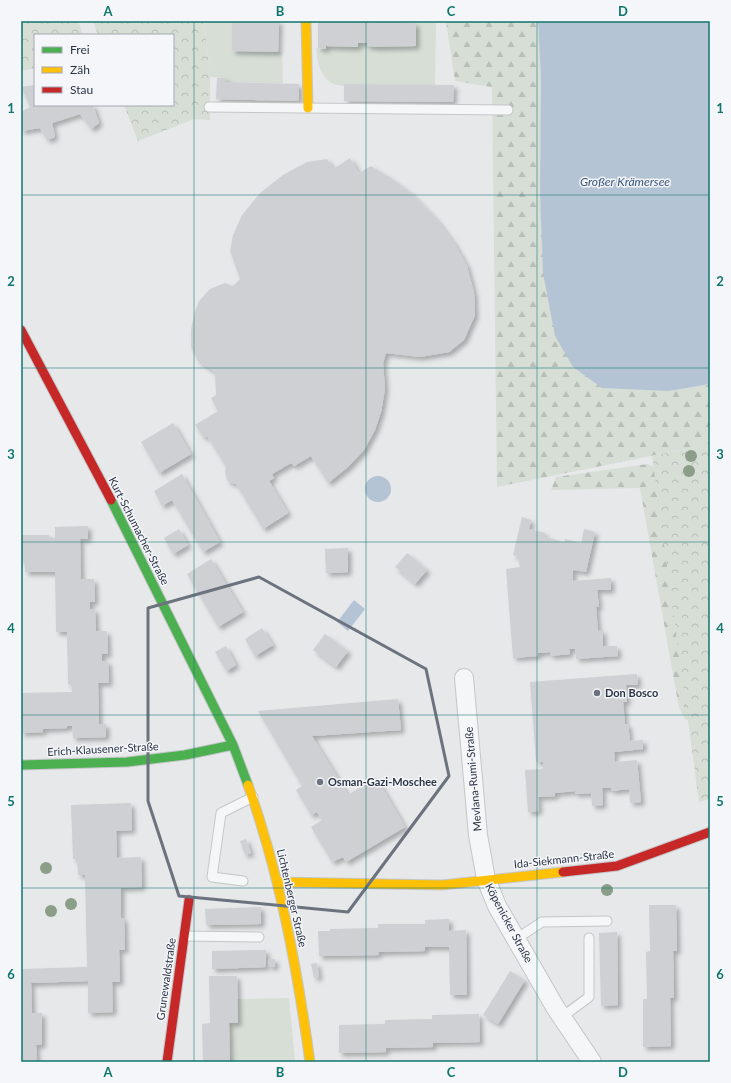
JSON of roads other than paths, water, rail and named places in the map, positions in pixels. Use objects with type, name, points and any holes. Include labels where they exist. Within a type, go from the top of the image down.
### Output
[{"type":"street","points":[[306,21],[308,108]]},
{"type":"street","name":"Kurt-Schumacher-Straße","points":[[21,330],[113,505],[233,744]]},
{"type":"street","name":"Mevlana-Rumi-Straße","points":[[464,678],[478,836],[486,879]]},
{"type":"street","name":"Erich-Klausener-Straße","points":[[21,764],[127,762],[185,755],[233,744]]},
{"type":"street","name":"Lichtenberger Straße","points":[[233,744],[252,797],[278,882],[302,1002],[310,1062]]},
{"type":"street","name":"Ida-Siekmann-Straße","points":[[486,879],[617,866],[710,832]]},
{"type":"street","name":"Köpenicker Straße","points":[[278,882],[406,883],[442,885],[486,879],[497,906],[516,939],[562,1017],[592,1062]]},
{"type":"street","name":"Grunewaldstraße","points":[[167,1062],[189,900]]},
{"type":"lane","points":[[209,107],[508,110]]},
{"type":"lane","points":[[243,881],[212,877],[221,813],[252,797]]},
{"type":"lane","points":[[516,939],[542,922],[607,921]]},
{"type":"lane","points":[[184,936],[259,937]]},
{"type":"lane","points":[[562,1017],[589,997],[589,938]]},
{"type":"water","name":"Großer Krämersee","points":[[538,21],[710,21],[710,384],[669,391],[602,388],[573,367],[555,336],[543,273],[540,193],[541,80]]},
{"type":"water","points":[[378,476],[387,480],[391,489],[387,498],[378,502],[369,498],[365,489],[369,480]]},
{"type":"water","points":[[354,600],[365,609],[348,631],[337,622]]},
{"type":"place","name":"Don Bosco","points":[[597,693]]},
{"type":"place","name":"Osman-Gazi-Moschee","points":[[320,782]]}]
